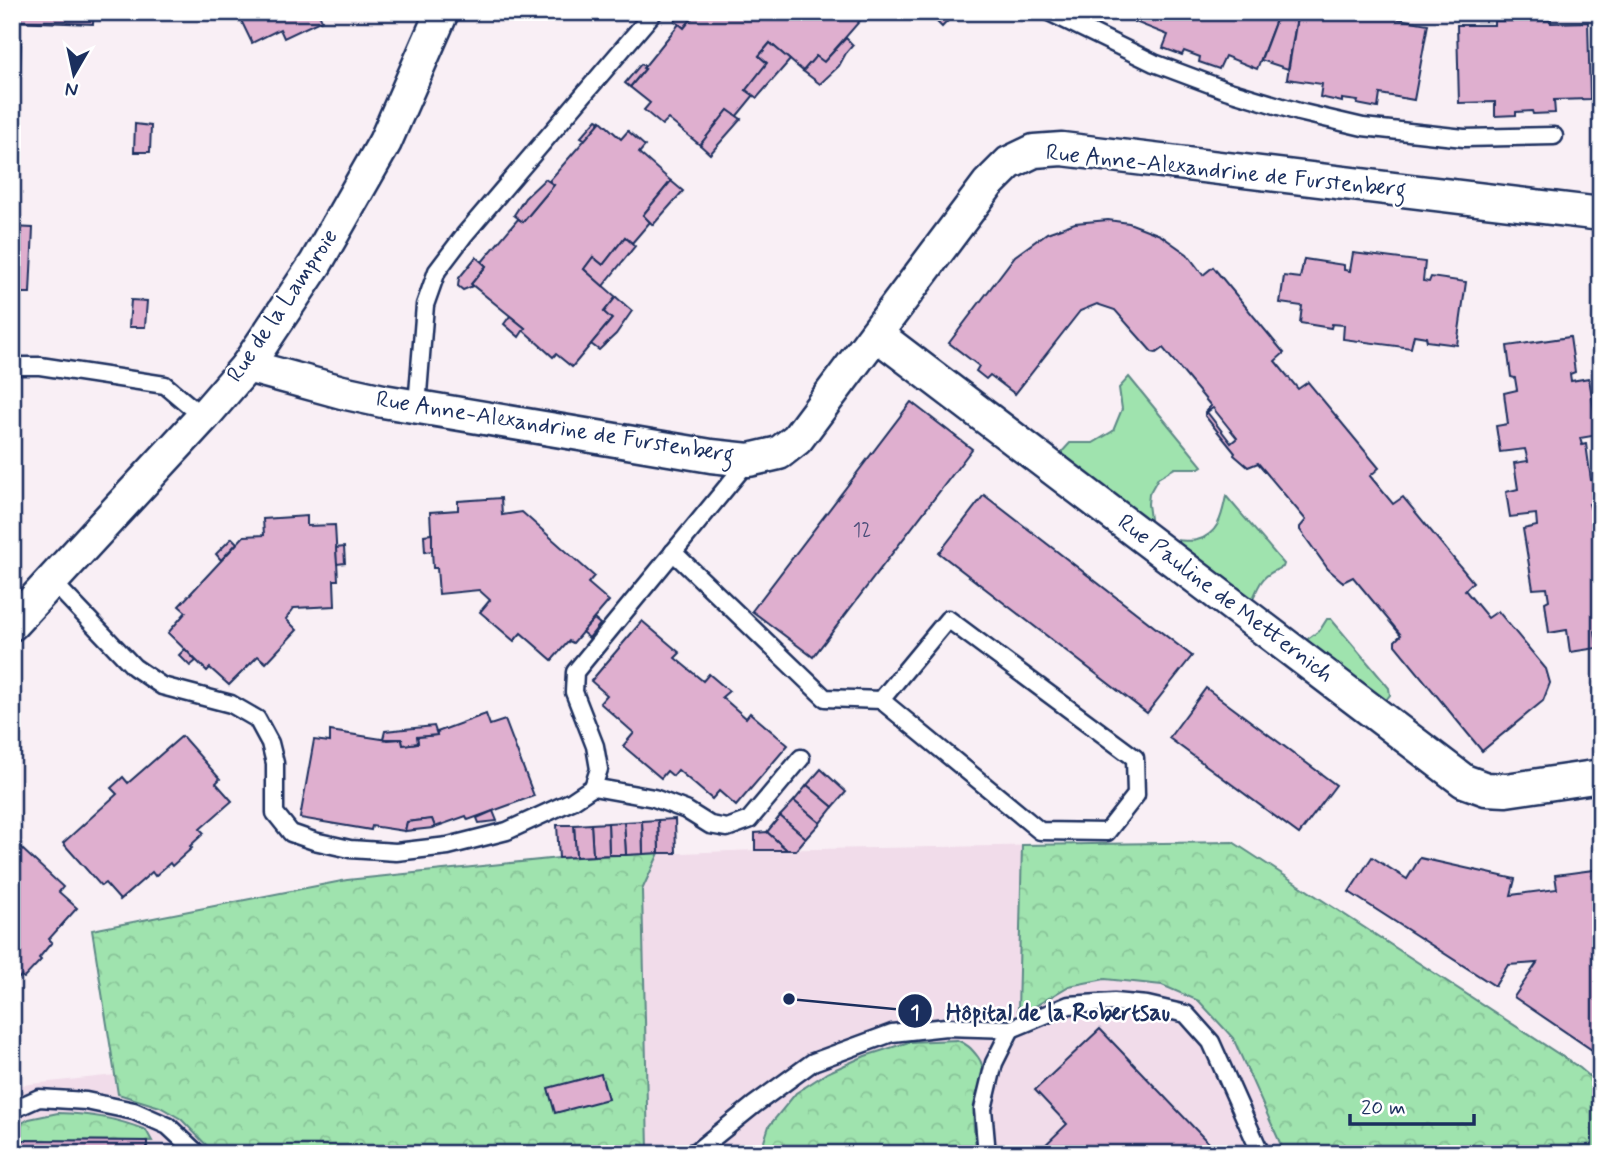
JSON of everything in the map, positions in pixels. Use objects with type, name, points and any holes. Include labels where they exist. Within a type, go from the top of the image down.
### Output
[{"type":"street","name":"Rue de la Lamproie","points":[[12,624],[247,366],[316,263],[384,142],[442,12]]},
{"type":"street","name":"Rue Anne-Alexandrine de Furstenberg","points":[[247,366],[383,401],[749,460],[779,453],[797,439],[988,184],[1009,163],[1034,151],[1062,149],[1601,214]]},
{"type":"street","name":"Rue Pauline de Metternich","points":[[876,334],[1464,781],[1486,789],[1506,790],[1601,776]]},
{"type":"lane","points":[[418,405],[425,306],[436,271],[654,12]]},
{"type":"lane","points":[[1049,12],[1154,63],[1226,90],[1299,112],[1363,127],[1464,138],[1554,136]]},
{"type":"lane","points":[[12,366],[40,366],[165,385],[203,417]]},
{"type":"lane","points":[[52,581],[134,667],[162,686],[231,704],[257,719],[270,743],[275,763],[275,813],[290,833],[349,849],[396,852],[448,846],[507,831],[572,801],[593,787],[599,769],[595,746],[574,692],[575,672],[749,460]]},
{"type":"lane","points":[[673,552],[825,698],[881,700],[1040,831],[1107,832],[1136,795],[1135,758],[948,619],[881,700]]},
{"type":"lane","points":[[593,787],[654,798],[686,810],[710,825],[727,828],[749,820],[801,758]]},
{"type":"lane","points":[[688,1154],[697,1151],[813,1062],[892,1032],[946,1027],[1012,1029],[1069,1005],[1114,1002],[1147,1005],[1186,1014],[1211,1042],[1261,1154]]},
{"type":"lane","points":[[987,1154],[982,1109],[994,1063],[1012,1029]]},
{"type":"lane","points":[[12,1110],[39,1098],[86,1101],[134,1111],[168,1126],[198,1154]]},
{"type":"shaded area","points":[[1233,842],[1580,1068],[1601,1086],[1601,1154],[12,1154],[12,1086],[115,1075],[92,930],[347,880],[559,858],[755,850]]},
{"type":"green space","points":[[1129,377],[1202,466],[1175,468],[1158,478],[1149,494],[1150,519],[1145,522],[1060,459],[1060,454],[1070,443],[1093,443],[1113,431],[1122,409],[1119,388]]},
{"type":"green space","points":[[1226,496],[1284,564],[1263,580],[1252,601],[1172,543],[1174,540],[1197,540],[1210,533],[1221,517]]},
{"type":"green space","points":[[1327,619],[1331,619],[1389,688],[1390,695],[1386,700],[1380,702],[1305,641],[1320,630]]},
{"type":"green space","points":[[1233,842],[1580,1068],[1601,1086],[1601,1154],[1285,1154],[1233,1038],[1199,1001],[1162,985],[1105,979],[1069,986],[1027,1011],[1018,1012],[1022,845]]},
{"type":"green space","points":[[659,853],[642,890],[648,1149],[584,1154],[215,1154],[181,1119],[160,1107],[118,1094],[92,930],[347,880],[559,858]]},
{"type":"green space","points":[[957,1040],[973,1051],[983,1069],[973,1115],[977,1154],[760,1154],[769,1126],[796,1093],[827,1073],[865,1056],[909,1042]]},
{"type":"green space","points":[[58,1113],[124,1122],[146,1130],[152,1141],[16,1140],[15,1154],[12,1154],[12,1129],[29,1119]]},
{"type":"building","points":[[12,12],[94,12],[93,24],[12,21]]},
{"type":"building","points":[[237,12],[318,12],[322,20],[284,38],[280,29],[252,43]]},
{"type":"building","points":[[681,12],[697,12],[684,28],[675,21]]},
{"type":"building","points":[[697,12],[861,12],[865,15],[824,62],[816,56],[803,71],[770,43],[759,56],[767,63],[746,90],[754,95],[736,117],[728,110],[700,145],[668,119],[662,125],[644,110],[650,103],[630,87],[679,24],[684,28]]},
{"type":"building","points":[[934,12],[956,12],[942,27],[931,16]]},
{"type":"building","points":[[1139,12],[1279,12],[1257,69],[1225,56],[1219,69],[1199,62],[1200,57],[1184,51],[1182,55],[1163,48],[1168,35],[1135,22]]},
{"type":"building","points":[[1279,12],[1297,17],[1288,69],[1261,60]]},
{"type":"building","points":[[1298,12],[1376,12],[1428,24],[1414,100],[1380,94],[1378,108],[1357,104],[1358,101],[1342,99],[1342,102],[1320,97],[1322,84],[1287,79]]},
{"type":"building","points":[[1551,20],[1551,23],[1588,22],[1590,99],[1554,100],[1555,113],[1533,114],[1532,111],[1495,116],[1495,102],[1459,103],[1457,25]]},
{"type":"building","points":[[846,38],[853,45],[839,66],[820,84],[803,71],[816,56],[824,62]]},
{"type":"building","points":[[12,43],[21,43],[13,227],[33,228],[30,293],[12,293]]},
{"type":"building","points":[[770,43],[790,60],[757,98],[746,90],[767,63],[759,56]]},
{"type":"building","points":[[641,64],[645,69],[630,87],[625,83]]},
{"type":"building","points":[[728,110],[741,119],[710,154],[700,145]]},
{"type":"building","points":[[597,119],[601,121],[586,140],[581,137]]},
{"type":"building","points":[[601,121],[621,139],[628,131],[645,146],[639,153],[671,181],[643,215],[650,222],[632,243],[625,237],[603,265],[593,257],[584,269],[616,297],[604,312],[612,319],[572,367],[556,354],[553,357],[523,330],[525,328],[471,284],[486,266],[482,262],[518,219],[523,222],[554,185],[549,181]]},
{"type":"building","points":[[135,124],[151,126],[150,152],[134,152]]},
{"type":"building","points":[[545,179],[554,185],[523,222],[514,215],[525,198]]},
{"type":"building","points":[[671,181],[683,191],[653,225],[643,215]]},
{"type":"building","points":[[1108,220],[1129,223],[1160,235],[1187,254],[1203,275],[1213,267],[1284,353],[1275,361],[1298,389],[1308,382],[1379,468],[1370,476],[1393,504],[1403,497],[1473,582],[1465,590],[1488,618],[1498,611],[1546,669],[1550,683],[1543,701],[1482,751],[1395,645],[1401,635],[1353,577],[1343,582],[1328,569],[1300,530],[1306,520],[1258,463],[1248,467],[1234,455],[1205,416],[1205,412],[1211,406],[1163,348],[1156,353],[1152,352],[1115,310],[1097,304],[1080,311],[1015,394],[990,375],[986,379],[976,371],[979,366],[949,343],[1015,256],[1047,233],[1075,223]],"holes":[[[1213,408],[1237,438],[1231,443],[1207,412]]]},
{"type":"building","points":[[625,237],[635,246],[603,286],[584,269],[593,257],[603,265]]},
{"type":"building","points":[[1353,253],[1425,262],[1423,281],[1429,282],[1431,277],[1466,282],[1457,345],[1427,341],[1426,337],[1414,335],[1411,348],[1343,339],[1344,325],[1332,324],[1331,328],[1300,323],[1302,306],[1280,303],[1284,276],[1300,278],[1304,259],[1344,265],[1344,270],[1350,271]]},
{"type":"building","points":[[476,257],[486,266],[471,284],[473,286],[463,290],[458,286],[459,278]]},
{"type":"building","points":[[616,297],[632,311],[616,334],[599,350],[591,344],[612,319],[604,312]]},
{"type":"building","points":[[131,300],[147,301],[145,327],[129,327]]},
{"type":"building","points":[[510,316],[525,328],[519,337],[504,324]]},
{"type":"building","points":[[1570,337],[1575,372],[1570,374],[1571,381],[1589,378],[1598,435],[1580,438],[1582,445],[1586,444],[1591,480],[1601,478],[1601,501],[1589,504],[1591,510],[1596,510],[1601,543],[1601,630],[1595,631],[1597,648],[1570,652],[1567,630],[1549,633],[1545,602],[1549,600],[1547,588],[1533,589],[1523,529],[1537,526],[1536,514],[1510,517],[1506,492],[1518,489],[1514,463],[1528,461],[1525,449],[1500,452],[1496,426],[1508,424],[1504,393],[1517,390],[1515,378],[1511,377],[1507,346]]},
{"type":"building","points":[[911,402],[972,449],[813,657],[752,611]]},
{"type":"building","points":[[984,495],[1192,656],[1147,713],[939,553]]},
{"type":"building","points":[[501,498],[502,515],[522,512],[594,576],[588,583],[609,601],[573,643],[569,641],[552,660],[521,633],[514,641],[480,612],[490,600],[479,590],[439,594],[437,568],[433,568],[430,512],[458,510],[458,501]]},
{"type":"building","points":[[307,516],[307,526],[335,525],[338,580],[334,580],[335,606],[294,608],[286,619],[297,630],[266,663],[258,656],[229,685],[210,668],[207,671],[168,633],[186,612],[179,606],[244,536],[264,535],[263,519]]},
{"type":"building","points":[[432,534],[432,551],[425,552],[424,535]]},
{"type":"building","points":[[232,538],[237,543],[221,560],[216,554]]},
{"type":"building","points":[[344,547],[345,563],[337,564],[336,548]]},
{"type":"building","points":[[594,619],[600,624],[589,638],[582,632]]},
{"type":"building","points":[[642,621],[680,653],[675,658],[703,681],[709,674],[729,691],[722,697],[746,718],[750,713],[788,745],[736,806],[719,791],[712,799],[678,770],[673,776],[667,771],[661,778],[623,746],[634,733],[600,703],[607,695],[591,681]]},
{"type":"building","points":[[185,649],[196,661],[190,666],[179,655]]},
{"type":"building","points":[[1206,688],[1336,785],[1299,834],[1169,738]]},
{"type":"building","points":[[486,714],[490,725],[505,720],[534,796],[468,820],[466,816],[435,827],[432,819],[407,822],[405,831],[372,826],[371,830],[300,818],[314,740],[330,742],[330,731],[388,740],[402,739],[403,745],[418,743],[417,737],[437,735],[437,732]]},
{"type":"building","points":[[434,726],[437,735],[417,737],[418,743],[403,745],[402,739],[383,739],[385,731]]},
{"type":"building","points":[[182,736],[220,779],[216,783],[232,801],[200,829],[204,833],[172,866],[170,863],[155,876],[152,872],[120,900],[105,883],[101,886],[63,843],[117,794],[111,788],[123,777],[128,783]]},
{"type":"building","points":[[821,769],[846,792],[833,807],[807,785]]},
{"type":"building","points":[[807,785],[833,807],[820,823],[794,801]]},
{"type":"building","points":[[794,801],[820,823],[806,838],[780,816]]},
{"type":"building","points":[[493,811],[497,821],[479,823],[477,818]]},
{"type":"building","points":[[780,816],[806,838],[796,850],[787,850],[767,832]]},
{"type":"building","points":[[432,819],[433,828],[405,831],[407,822]]},
{"type":"building","points":[[675,819],[676,853],[659,853],[658,820]]},
{"type":"building","points":[[658,820],[659,853],[643,854],[642,821]]},
{"type":"building","points":[[642,821],[643,854],[626,855],[624,822]]},
{"type":"building","points":[[624,822],[626,855],[609,855],[608,823]]},
{"type":"building","points":[[608,823],[609,855],[593,856],[591,824]]},
{"type":"building","points":[[591,824],[593,856],[576,857],[574,825]]},
{"type":"building","points":[[557,825],[574,825],[576,857],[559,858]]},
{"type":"building","points":[[767,832],[787,850],[755,850],[755,833]]},
{"type":"building","points":[[21,848],[63,887],[59,892],[77,908],[49,939],[52,942],[39,958],[41,960],[24,978],[21,976],[12,985],[12,857]]},
{"type":"building","points":[[1372,857],[1407,879],[1420,858],[1515,879],[1511,895],[1557,889],[1555,875],[1601,869],[1601,1056],[1514,997],[1537,963],[1508,965],[1495,986],[1349,892]]},
{"type":"building","points":[[1100,1029],[1219,1154],[1036,1154],[1067,1124],[1035,1090]]},
{"type":"building","points":[[601,1074],[608,1099],[555,1113],[548,1088]]},
{"type":"building","points":[[15,1140],[147,1141],[147,1154],[15,1154]]},
{"type":"place","name":"Hôpital de la Robertsau","points":[[789,999]]}]
